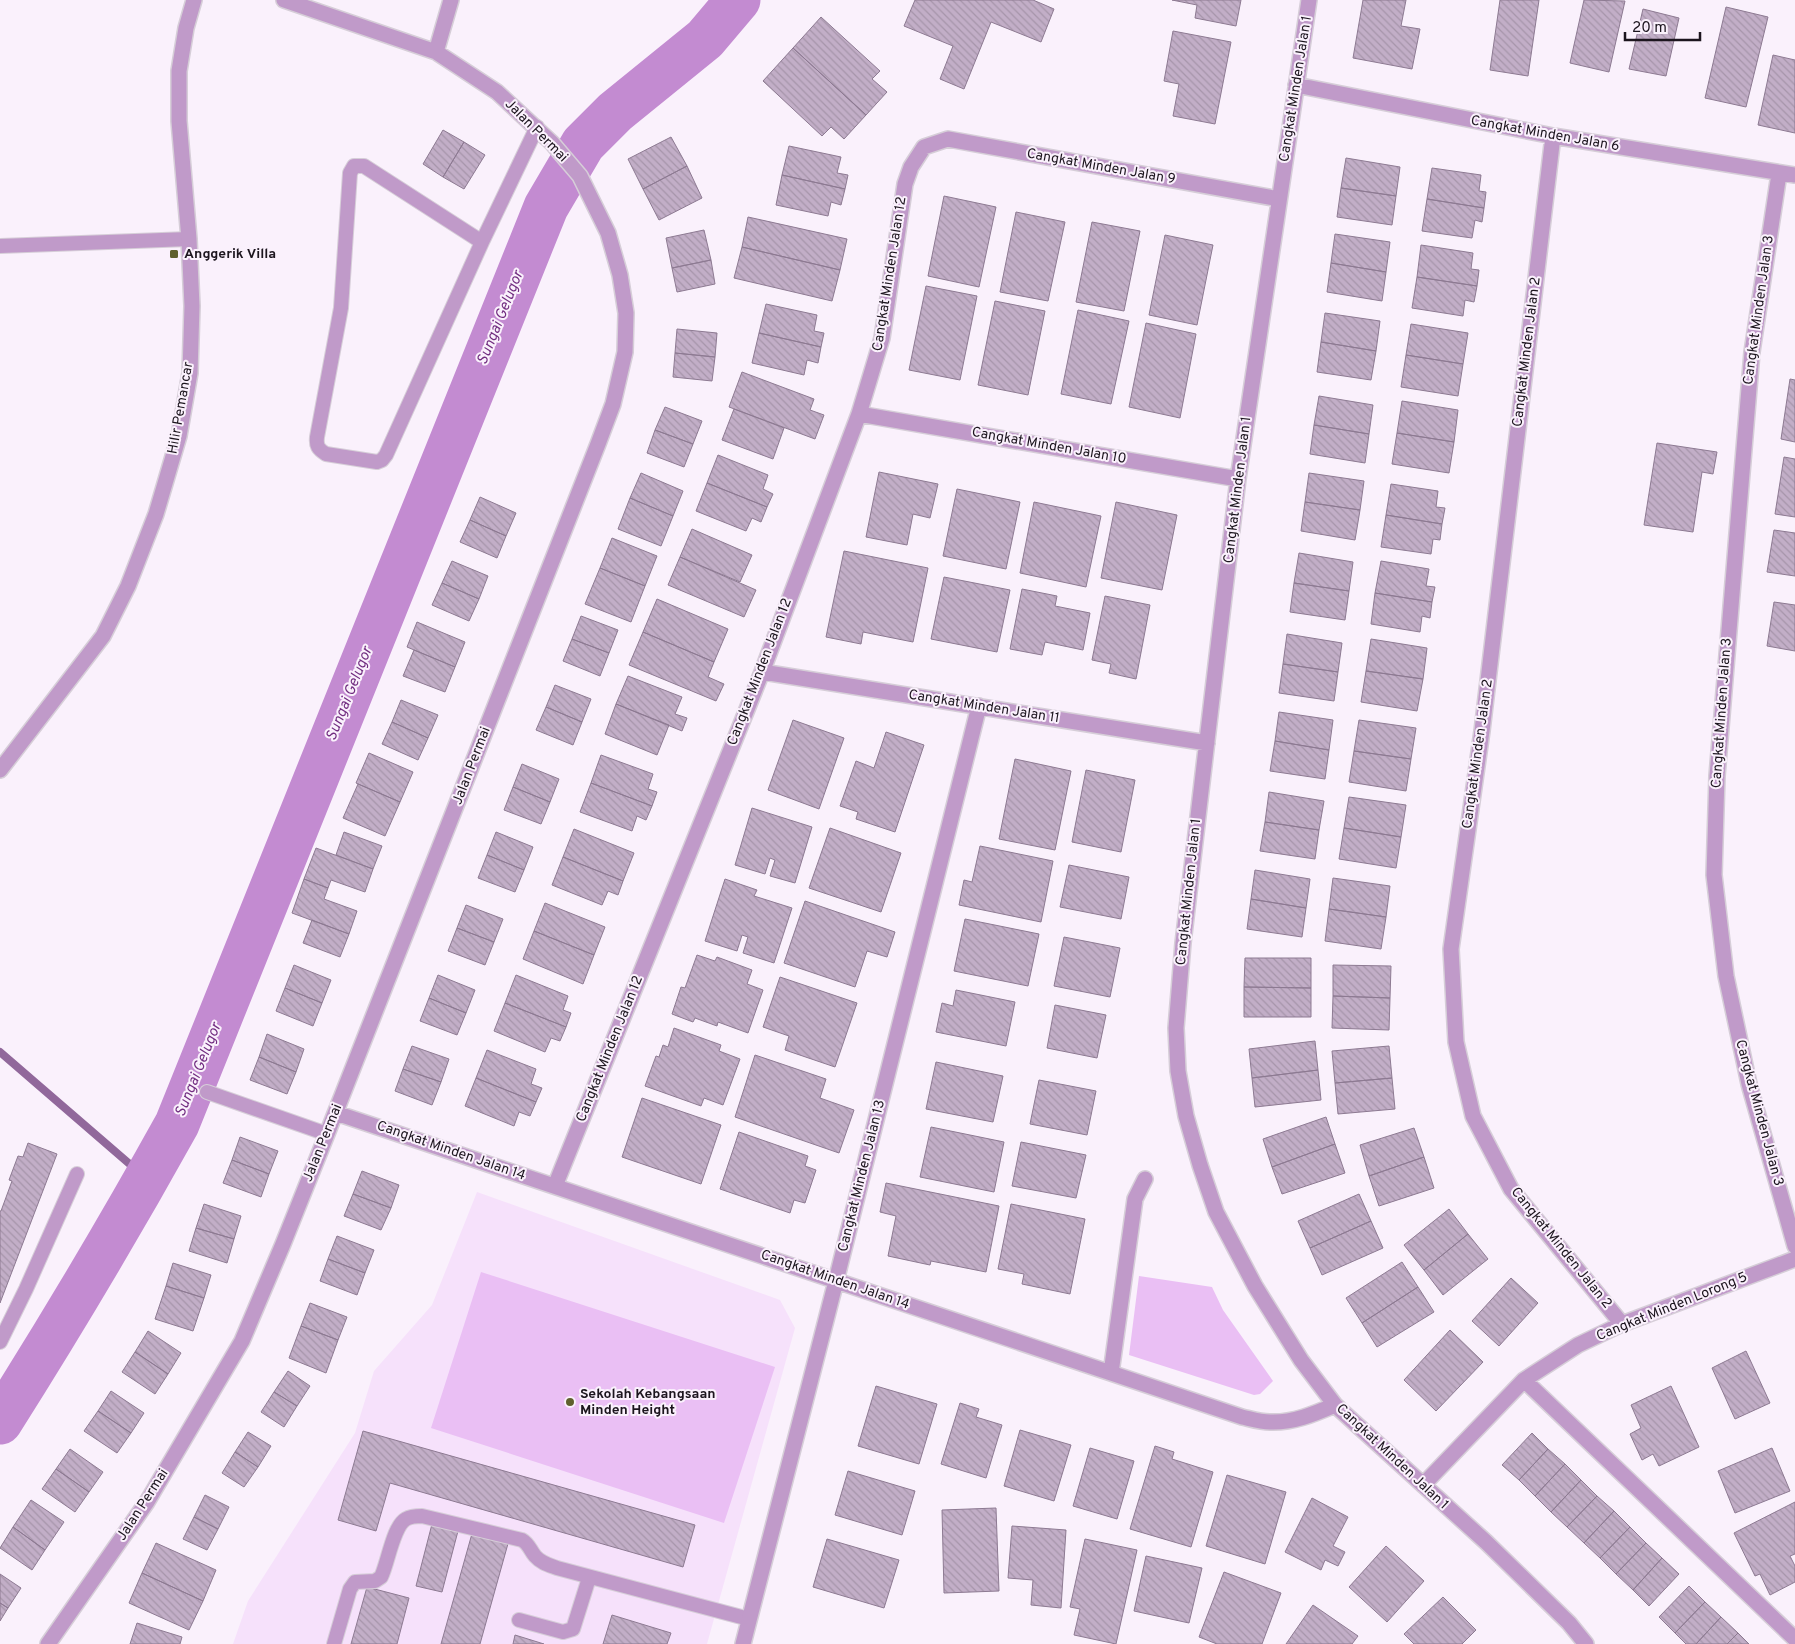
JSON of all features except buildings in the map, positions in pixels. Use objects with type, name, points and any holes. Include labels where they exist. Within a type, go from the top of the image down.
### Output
[{"type":"street","name":"Hilir Pemancar","points":[[0,770],[102,636],[128,586],[156,514],[179,436],[190,373],[192,306],[189,239],[179,121],[179,71],[186,28],[194,0]]},
{"type":"street","name":"Jalan Permai","points":[[50,1642],[147,1502],[242,1342],[284,1244],[336,1113],[613,404],[625,352],[626,313],[620,275],[608,233],[580,176],[537,127],[497,92],[436,52],[284,0]]},
{"type":"street","points":[[436,52],[451,0]]},
{"type":"street","name":"Cangkat Minden Jalan 1","points":[[1309,0],[1238,479],[1183,943],[1176,1028],[1178,1071],[1186,1116],[1216,1212],[1255,1286],[1296,1353],[1335,1405],[1555,1610],[1586,1644]]},
{"type":"street","name":"Cangkat Minden Jalan 6","points":[[1296,85],[1553,136],[1779,174],[1795,175]]},
{"type":"street","name":"Cangkat Minden Jalan 2","points":[[1553,136],[1482,731],[1451,950],[1456,1042],[1473,1116],[1512,1189],[1622,1324]]},
{"type":"street","name":"Cangkat Minden Jalan 9","points":[[924,147],[948,139],[1279,200]]},
{"type":"street","name":"Cangkat Minden Jalan 12","points":[[555,1186],[762,672],[859,414],[882,338],[905,184],[911,167],[924,147]]},
{"type":"street","name":"Cangkat Minden Jalan 3","points":[[1779,174],[1752,352],[1717,776],[1714,876],[1726,976],[1749,1084],[1795,1246]]},
{"type":"street","name":"Cangkat Minden Jalan 10","points":[[859,414],[1238,479]]},
{"type":"street","name":"Cangkat Minden Jalan 11","points":[[762,672],[1207,743]]},
{"type":"street","name":"Cangkat Minden Jalan 13","points":[[743,1644],[980,706]]},
{"type":"street","name":"Cangkat Minden Jalan 14","points":[[336,1113],[1242,1417],[1267,1422],[1285,1422],[1308,1416],[1335,1405]]},
{"type":"street","points":[[1111,1373],[1135,1199],[1145,1179]]},
{"type":"street","name":"Cangkat Minden Lorong 5","points":[[1423,1485],[1524,1380],[1578,1345],[1622,1324],[1795,1259]]},
{"type":"street","points":[[1524,1380],[1795,1639]]},
{"type":"lane","points":[[482,242],[364,166],[354,166],[350,173],[341,308],[316,445],[320,450],[326,454],[368,461],[377,462],[382,460],[537,127]]},
{"type":"lane","points":[[0,246],[189,239]]},
{"type":"lane","points":[[208,1092],[327,1134]]},
{"type":"lane","points":[[0,1342],[26,1289],[77,1174]]},
{"type":"lane","points":[[334,1644],[350,1589],[355,1582],[375,1580],[381,1577],[398,1526],[404,1519],[411,1516],[422,1516],[522,1540],[528,1543],[536,1558],[544,1564],[589,1578],[749,1619]]},
{"type":"lane","points":[[519,1620],[563,1632],[573,1629],[589,1578]]},
{"type":"shaded area","name":"Sekolah Kebangsaan Minden Height","points":[[477,1192],[780,1300],[795,1328],[707,1644],[233,1644],[248,1601],[355,1433],[374,1371],[432,1305]]},
{"type":"shaded area","points":[[481,1272],[775,1367],[724,1523],[431,1428]]},
{"type":"shaded area","points":[[1139,1276],[1212,1287],[1223,1310],[1273,1381],[1260,1394],[1254,1395],[1129,1355]]},
{"type":"waterway","name":"Sungai Gelugor","points":[[0,1422],[91,1274],[177,1124],[546,207],[583,144],[615,112],[705,39],[738,0]]},
{"type":"waterway","points":[[0,1052],[147,1179]]},
{"type":"place","name":"Anggerik Villa","points":[[174,254]]},
{"type":"place","name":"Sekolah Kebangsaan Minden Height","points":[[570,1402]]}]
